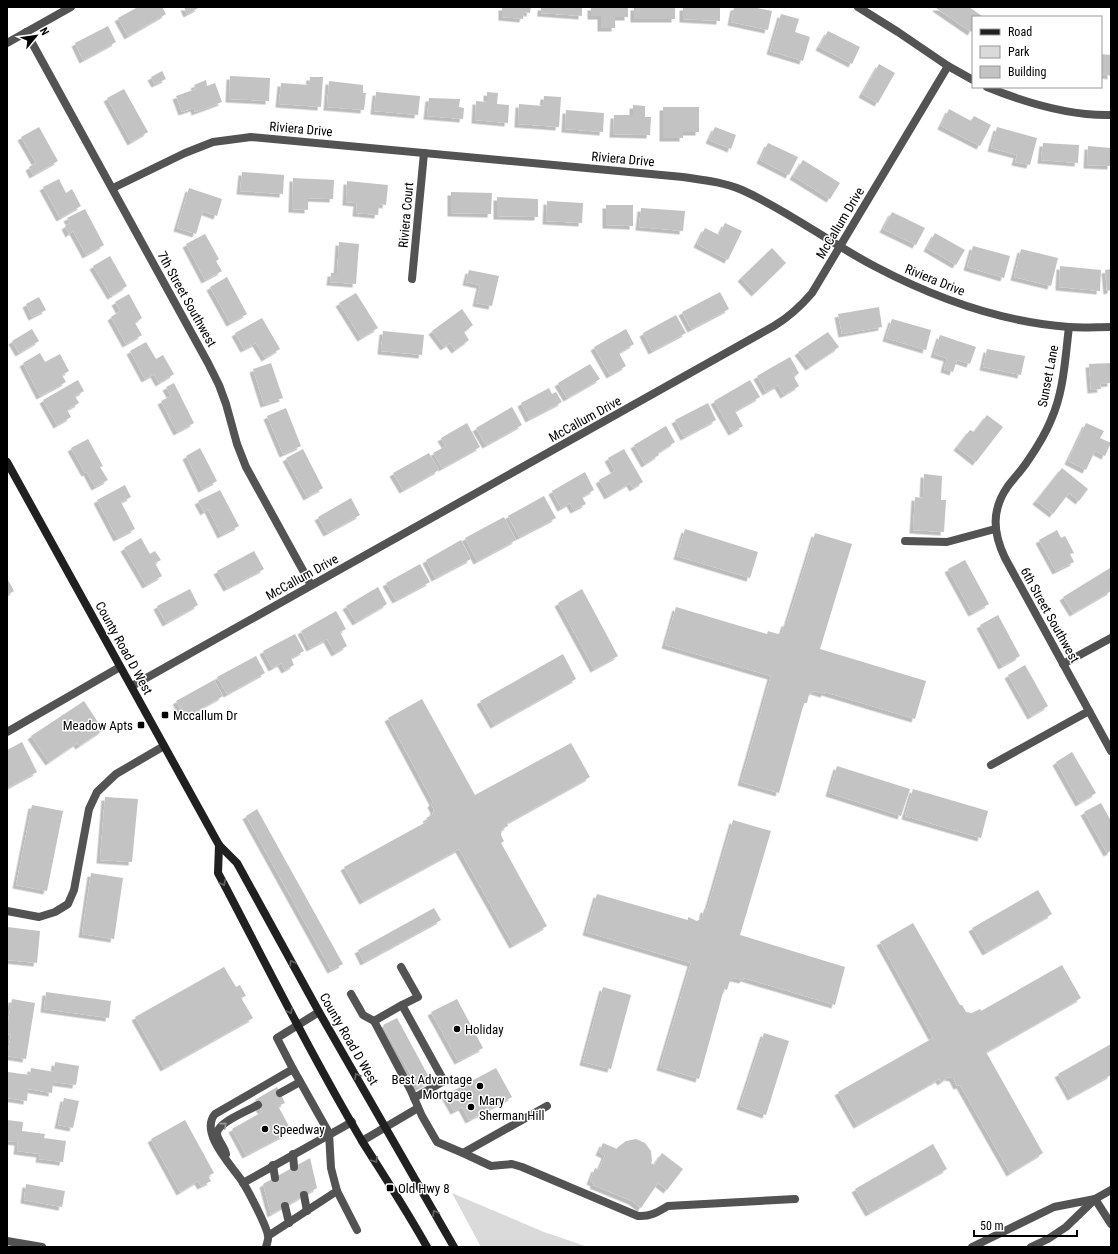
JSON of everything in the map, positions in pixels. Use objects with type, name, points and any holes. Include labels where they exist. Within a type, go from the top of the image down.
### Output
[{"type":"main road","name":"County Road D West","points":[[7,462],[219,845],[237,863],[319,1012],[454,1247]]},
{"type":"main road","points":[[219,845],[218,873],[298,1026],[362,1140],[411,1217],[425,1245]]},
{"type":"street","points":[[7,43],[71,7]]},
{"type":"street","points":[[858,7],[948,66],[972,79]]},
{"type":"street","name":"7th Street Southwest","points":[[26,32],[208,363],[219,385],[226,404],[237,444],[246,467],[311,585]]},
{"type":"street","name":"McCallum Drive","points":[[132,686],[774,326],[791,315],[812,293],[948,66]]},
{"type":"street","points":[[989,88],[1040,106],[1075,112],[1111,115]]},
{"type":"street","name":"Riviera Drive","points":[[113,188],[199,147],[213,142],[251,137],[683,177],[711,181],[741,190],[763,201],[875,267],[916,287],[958,303],[1027,321],[1069,327],[1111,327]]},
{"type":"street","name":"Riviera Court","points":[[412,279],[424,153]]},
{"type":"street","name":"Sunset Lane","points":[[1008,486],[1040,442],[1052,419],[1063,376],[1069,327]]},
{"type":"street","name":"6th Street Southwest","points":[[1008,486],[1000,500],[996,514],[995,529],[998,544],[1111,751]]},
{"type":"street","points":[[905,541],[947,542],[995,529]]},
{"type":"street","points":[[1063,664],[1111,638]]},
{"type":"street","points":[[7,732],[120,667]]},
{"type":"street","points":[[991,765],[1089,711]]},
{"type":"street","points":[[7,911],[39,917],[55,912],[68,904],[74,890],[89,809],[97,792],[116,774],[164,746]]},
{"type":"street","points":[[374,1022],[418,997],[401,967]]},
{"type":"street","points":[[351,994],[362,1015],[374,1022],[437,1142],[491,1166],[512,1164],[522,1167],[638,1216],[645,1217],[668,1206],[795,1199]]},
{"type":"street","points":[[402,1005],[444,1081],[414,1098]]},
{"type":"street","points":[[319,1012],[277,1038],[329,1133],[331,1168],[337,1191],[357,1230]]},
{"type":"street","points":[[266,1247],[268,1236],[243,1183],[219,1149],[211,1133],[210,1123],[215,1114],[294,1069]]},
{"type":"street","points":[[280,1093],[300,1082]]},
{"type":"street","points":[[226,1159],[226,1150],[217,1135],[218,1128],[224,1123],[258,1105]]},
{"type":"street","points":[[463,1154],[547,1106]]},
{"type":"street","points":[[362,1140],[418,1108]]},
{"type":"street","points":[[243,1183],[329,1133],[352,1122]]},
{"type":"street","points":[[293,1154],[294,1167]]},
{"type":"street","points":[[274,1165],[275,1178]]},
{"type":"street","points":[[1031,1247],[1066,1228],[1095,1199],[1111,1190]]},
{"type":"street","points":[[268,1236],[337,1191]]},
{"type":"street","points":[[304,1195],[307,1211]]},
{"type":"street","points":[[1095,1199],[1111,1224]]},
{"type":"street","points":[[972,1247],[1054,1207],[1095,1199]]},
{"type":"street","points":[[285,1206],[289,1223]]},
{"type":"street","points":[[7,1241],[42,1247]]},
{"type":"green space","points":[[452,1193],[544,1232],[588,1247],[481,1247]]},
{"type":"building","points":[[138,7],[162,7],[166,14],[128,36],[118,18]]},
{"type":"building","points":[[184,7],[200,7],[187,14]]},
{"type":"building","points":[[502,7],[531,7],[530,13],[524,12],[523,19],[502,17]]},
{"type":"building","points":[[541,7],[582,7],[582,16],[541,13]]},
{"type":"building","points":[[591,7],[628,7],[628,17],[615,17],[615,28],[601,28],[601,16],[591,16]]},
{"type":"building","points":[[634,7],[675,7],[675,19],[634,19]]},
{"type":"building","points":[[683,7],[720,7],[720,21],[683,19]]},
{"type":"building","points":[[734,7],[752,7],[772,11],[768,30],[731,22]]},
{"type":"building","points":[[969,7],[982,16],[972,16],[971,32],[936,8]]},
{"type":"building","points":[[781,14],[799,19],[795,32],[810,37],[803,61],[770,51]]},
{"type":"building","points":[[108,26],[116,42],[83,60],[75,43]]},
{"type":"building","points":[[828,31],[860,47],[852,64],[819,47]]},
{"type":"building","points":[[1102,54],[1111,55],[1111,76],[1102,74]]},
{"type":"building","points":[[879,64],[895,73],[878,103],[862,94]]},
{"type":"building","points":[[162,71],[166,79],[155,84],[151,77]]},
{"type":"building","points":[[230,76],[270,78],[269,101],[229,99]]},
{"type":"building","points":[[310,77],[323,77],[321,107],[279,104],[281,83],[309,85]]},
{"type":"building","points":[[206,80],[207,86],[215,83],[222,102],[195,112],[194,108],[182,112],[176,96],[196,89],[194,85]]},
{"type":"building","points":[[329,81],[363,85],[363,93],[366,93],[364,110],[327,107]]},
{"type":"building","points":[[124,89],[148,132],[131,142],[107,98]]},
{"type":"building","points":[[376,92],[420,96],[418,115],[374,111]]},
{"type":"building","points":[[487,92],[498,93],[497,104],[509,105],[508,123],[475,120],[476,101],[487,102]]},
{"type":"building","points":[[544,96],[561,97],[559,127],[518,124],[519,104],[543,106]]},
{"type":"building","points":[[429,98],[460,99],[459,107],[464,108],[463,119],[427,116]]},
{"type":"building","points":[[633,105],[645,106],[645,117],[651,117],[650,135],[613,134],[614,115],[633,115]]},
{"type":"building","points":[[663,107],[699,107],[699,132],[683,132],[683,138],[663,138]]},
{"type":"building","points":[[949,109],[971,121],[974,116],[991,125],[980,146],[941,126]]},
{"type":"building","points":[[566,110],[604,113],[603,132],[565,129]]},
{"type":"building","points":[[39,127],[58,161],[33,175],[29,167],[36,163],[21,137]]},
{"type":"building","points":[[715,127],[736,135],[731,149],[709,140]]},
{"type":"building","points":[[997,127],[1037,138],[1030,165],[1015,162],[1017,155],[991,148]]},
{"type":"building","points":[[768,143],[798,157],[789,175],[760,160]]},
{"type":"building","points":[[1043,143],[1079,145],[1078,163],[1041,160]]},
{"type":"building","points":[[1088,146],[1111,148],[1111,166],[1087,165]]},
{"type":"building","points":[[803,160],[840,183],[830,199],[793,176]]},
{"type":"building","points":[[242,172],[284,175],[283,194],[240,191]]},
{"type":"building","points":[[293,178],[334,180],[333,199],[308,198],[308,210],[292,209]]},
{"type":"building","points":[[59,179],[66,193],[72,189],[81,206],[60,218],[43,187]]},
{"type":"building","points":[[347,181],[388,185],[386,205],[379,204],[378,215],[356,213],[357,203],[346,202]]},
{"type":"building","points":[[189,188],[222,199],[217,216],[203,211],[196,234],[177,228]]},
{"type":"building","points":[[451,192],[492,193],[491,214],[451,213]]},
{"type":"building","points":[[497,197],[538,199],[538,217],[497,216]]},
{"type":"building","points":[[547,201],[583,203],[582,223],[546,221]]},
{"type":"building","points":[[606,205],[633,205],[633,226],[606,225]]},
{"type":"building","points":[[641,208],[685,211],[683,231],[639,227]]},
{"type":"building","points":[[85,209],[104,245],[86,255],[73,231],[69,234],[65,226],[70,223],[67,218]]},
{"type":"building","points":[[892,212],[925,228],[916,245],[883,229]]},
{"type":"building","points":[[725,223],[742,231],[728,260],[697,244],[705,228],[719,235]]},
{"type":"building","points":[[935,233],[965,250],[956,265],[927,248]]},
{"type":"building","points":[[205,234],[219,259],[216,261],[222,271],[205,280],[186,244]]},
{"type":"building","points":[[339,242],[359,244],[356,284],[330,282],[331,273],[337,273]]},
{"type":"building","points":[[973,246],[1010,256],[1004,278],[967,267]]},
{"type":"building","points":[[772,248],[786,263],[755,293],[741,278]]},
{"type":"building","points":[[1021,249],[1058,258],[1051,286],[1014,277]]},
{"type":"building","points":[[110,256],[127,286],[111,296],[93,266]]},
{"type":"building","points":[[1060,266],[1101,270],[1100,291],[1059,287]]},
{"type":"building","points":[[1111,269],[1111,290],[1107,291],[1105,270]]},
{"type":"building","points":[[469,270],[499,276],[492,306],[476,303],[480,285],[466,282]]},
{"type":"building","points":[[227,277],[247,314],[230,323],[210,287]]},
{"type":"building","points":[[720,292],[729,309],[691,329],[682,312]]},
{"type":"building","points":[[356,293],[378,328],[361,338],[339,303]]},
{"type":"building","points":[[129,294],[142,318],[135,323],[142,335],[126,344],[111,317],[120,311],[115,302]]},
{"type":"building","points":[[39,297],[46,310],[32,317],[26,304]]},
{"type":"building","points":[[879,307],[882,327],[842,334],[838,314]]},
{"type":"building","points":[[462,309],[473,325],[464,332],[469,340],[455,350],[450,343],[444,347],[432,331]]},
{"type":"building","points":[[676,315],[686,333],[652,351],[643,333]]},
{"type":"building","points":[[262,318],[280,349],[265,358],[256,343],[244,349],[235,333]]},
{"type":"building","points":[[892,319],[931,330],[926,350],[886,338]]},
{"type":"building","points":[[32,329],[39,341],[19,353],[12,341]]},
{"type":"building","points":[[626,329],[634,344],[619,353],[626,366],[610,375],[594,347]]},
{"type":"building","points":[[383,331],[424,335],[422,355],[381,351]]},
{"type":"building","points":[[828,332],[839,347],[809,367],[798,352]]},
{"type":"building","points":[[940,335],[976,347],[970,364],[957,360],[953,372],[944,369],[947,358],[934,354]]},
{"type":"building","points":[[146,342],[156,359],[163,355],[174,374],[159,383],[154,374],[145,379],[130,351]]},
{"type":"building","points":[[987,349],[1025,356],[1021,375],[983,367]]},
{"type":"building","points":[[40,353],[45,362],[60,354],[69,371],[62,375],[66,382],[40,396],[23,363]]},
{"type":"building","points":[[790,357],[799,373],[794,377],[799,386],[784,395],[778,385],[766,392],[757,376]]},
{"type":"building","points":[[271,363],[283,398],[264,404],[253,369]]},
{"type":"building","points":[[1111,363],[1111,383],[1100,384],[1101,389],[1091,390],[1089,364]]},
{"type":"building","points":[[590,364],[600,379],[567,398],[558,383]]},
{"type":"building","points":[[78,380],[84,391],[75,396],[79,403],[67,410],[71,417],[57,425],[43,400]]},
{"type":"building","points":[[750,380],[760,397],[735,411],[743,426],[732,432],[714,401]]},
{"type":"building","points":[[174,383],[194,423],[177,432],[161,401],[171,396],[166,387]]},
{"type":"building","points":[[549,388],[552,394],[556,392],[562,402],[529,419],[521,403]]},
{"type":"building","points":[[708,403],[716,420],[684,437],[675,420]]},
{"type":"building","points":[[512,407],[522,425],[486,445],[476,428]]},
{"type":"building","points":[[286,408],[301,446],[283,454],[267,416]]},
{"type":"building","points":[[987,415],[1003,427],[976,462],[957,447],[970,430],[974,432]]},
{"type":"building","points":[[467,423],[480,447],[442,468],[433,453],[446,446],[441,438]]},
{"type":"building","points":[[1086,423],[1104,431],[1100,438],[1111,443],[1105,456],[1095,451],[1086,470],[1068,461]]},
{"type":"building","points":[[666,426],[675,442],[645,464],[634,445]]},
{"type":"building","points":[[88,439],[103,466],[100,467],[108,480],[95,487],[71,448]]},
{"type":"building","points":[[200,448],[217,481],[202,489],[186,456]]},
{"type":"building","points":[[303,449],[323,488],[307,497],[286,458]]},
{"type":"building","points":[[624,449],[643,482],[633,488],[630,483],[608,496],[599,480],[615,471],[608,458]]},
{"type":"building","points":[[429,453],[439,470],[403,490],[393,473]]},
{"type":"building","points":[[1062,468],[1088,489],[1079,501],[1069,493],[1053,514],[1036,501]]},
{"type":"building","points":[[585,472],[594,490],[582,497],[586,504],[574,510],[570,503],[561,508],[552,491]]},
{"type":"building","points":[[924,474],[942,476],[941,500],[946,500],[944,532],[913,530],[915,497],[923,498]]},
{"type":"building","points":[[125,485],[131,497],[121,502],[135,529],[117,538],[97,500]]},
{"type":"building","points":[[220,490],[239,526],[221,535],[208,509],[204,512],[198,501]]},
{"type":"building","points":[[544,496],[556,518],[519,537],[508,516]]},
{"type":"building","points":[[351,498],[360,515],[327,533],[318,517]]},
{"type":"building","points":[[504,517],[516,540],[477,561],[465,538]]},
{"type":"building","points":[[685,529],[758,552],[750,578],[677,556]]},
{"type":"building","points":[[1057,530],[1061,538],[1065,536],[1074,553],[1070,554],[1074,562],[1056,571],[1039,540]]},
{"type":"building","points":[[815,533],[852,544],[820,649],[926,681],[915,719],[825,692],[824,694],[814,691],[809,694],[807,703],[804,703],[779,793],[741,782],[771,676],[665,645],[676,607],[767,634],[768,631],[778,634],[782,632],[785,623],[787,623]]},
{"type":"building","points":[[141,538],[150,554],[155,551],[161,560],[155,563],[162,576],[146,585],[124,548]]},
{"type":"building","points":[[461,540],[471,559],[435,578],[426,560]]},
{"type":"building","points":[[254,551],[264,569],[227,588],[217,571]]},
{"type":"building","points":[[965,560],[989,604],[972,613],[948,569]]},
{"type":"building","points":[[420,564],[430,582],[396,600],[386,583]]},
{"type":"building","points":[[1110,568],[1111,591],[1073,613],[1063,597]]},
{"type":"building","points":[[7,578],[14,591],[7,595]]},
{"type":"building","points":[[378,587],[387,604],[356,622],[346,606]]},
{"type":"building","points":[[190,589],[198,605],[166,623],[157,606]]},
{"type":"building","points":[[582,589],[618,656],[594,669],[558,603]]},
{"type":"building","points":[[336,611],[346,629],[340,632],[347,646],[335,653],[327,639],[310,648],[301,631]]},
{"type":"building","points":[[998,615],[1020,656],[1002,666],[980,625]]},
{"type":"building","points":[[295,634],[304,651],[291,658],[294,665],[285,670],[281,663],[272,668],[263,651]]},
{"type":"building","points":[[563,654],[576,679],[494,725],[480,701]]},
{"type":"building","points":[[256,656],[265,673],[227,694],[217,677]]},
{"type":"building","points":[[1025,665],[1048,706],[1031,716],[1008,675]]},
{"type":"building","points":[[214,680],[223,696],[186,717],[176,701]]},
{"type":"building","points":[[422,699],[475,795],[571,743],[590,777],[507,823],[508,826],[502,829],[501,835],[504,841],[501,843],[547,926],[513,945],[459,849],[363,901],[344,867],[428,821],[426,818],[432,815],[434,810],[431,804],[433,802],[388,718]]},
{"type":"building","points":[[84,701],[103,730],[79,746],[77,743],[49,762],[31,736]]},
{"type":"building","points":[[22,742],[37,772],[7,788],[7,750]]},
{"type":"building","points":[[1072,752],[1096,793],[1079,803],[1056,762]]},
{"type":"building","points":[[837,766],[910,789],[901,816],[829,793]]},
{"type":"building","points":[[913,789],[988,811],[981,838],[905,816]]},
{"type":"building","points":[[105,797],[138,799],[132,862],[100,860]]},
{"type":"building","points":[[1101,803],[1111,821],[1111,851],[1107,853],[1084,812]]},
{"type":"building","points":[[32,805],[63,811],[47,891],[16,885]]},
{"type":"building","points":[[257,809],[343,964],[331,970],[246,816]]},
{"type":"building","points":[[733,820],[771,831],[740,935],[845,967],[835,1005],[744,978],[743,980],[734,978],[730,980],[727,990],[724,989],[699,1079],[660,1067],[691,963],[586,932],[597,894],[688,920],[688,917],[697,921],[702,918],[704,909],[707,910]]},
{"type":"building","points":[[91,873],[123,878],[114,939],[82,934]]},
{"type":"building","points":[[1038,890],[1052,914],[986,952],[972,928]]},
{"type":"building","points":[[434,908],[441,920],[364,962],[358,950]]},
{"type":"building","points":[[913,923],[960,1005],[962,1005],[966,1012],[972,1013],[980,1009],[981,1011],[1062,965],[1081,998],[986,1052],[1043,1153],[1010,1173],[960,1085],[957,1086],[953,1078],[948,1077],[941,1082],[939,1079],[857,1125],[838,1092],[933,1038],[880,942]]},
{"type":"building","points":[[7,927],[40,931],[37,963],[7,960]]},
{"type":"building","points":[[224,967],[236,987],[240,985],[246,996],[241,998],[253,1018],[164,1068],[135,1017]]},
{"type":"building","points":[[603,987],[631,995],[611,1069],[583,1062]]},
{"type":"building","points":[[46,992],[111,1001],[109,1018],[44,1009]]},
{"type":"building","points":[[12,999],[35,1003],[26,1059],[7,1056],[11,1035],[7,1034],[7,1027]]},
{"type":"building","points":[[457,999],[483,1048],[458,1061],[431,1012]]},
{"type":"building","points":[[397,1018],[431,1081],[418,1088],[383,1025]]},
{"type":"building","points":[[764,1033],[789,1041],[766,1115],[740,1106]]},
{"type":"building","points":[[1111,1044],[1111,1075],[1071,1097],[1058,1074]]},
{"type":"building","points":[[55,1062],[79,1066],[76,1085],[53,1082],[52,1093],[28,1089],[27,1101],[7,1098],[8,1072],[30,1075],[31,1068],[54,1072]]},
{"type":"building","points":[[496,1068],[512,1097],[469,1120],[462,1107],[454,1111],[445,1095]]},
{"type":"building","points":[[277,1087],[285,1103],[278,1106],[291,1130],[246,1155],[232,1129],[262,1112],[255,1100]]},
{"type":"building","points":[[64,1098],[79,1101],[73,1128],[58,1125]]},
{"type":"building","points":[[7,1120],[23,1122],[22,1131],[45,1134],[44,1138],[66,1141],[63,1162],[39,1159],[40,1154],[17,1151],[18,1142],[7,1141]]},
{"type":"building","points":[[185,1120],[214,1173],[208,1176],[211,1181],[201,1186],[198,1181],[180,1192],[151,1139]]},
{"type":"building","points":[[636,1139],[645,1143],[651,1151],[651,1163],[654,1165],[662,1153],[683,1169],[667,1190],[658,1183],[641,1208],[632,1201],[593,1185],[594,1183],[590,1181],[595,1168],[599,1170],[605,1155],[599,1152],[603,1143],[617,1149],[626,1141]]},
{"type":"building","points":[[933,1144],[947,1169],[869,1213],[855,1189]]},
{"type":"building","points":[[310,1158],[317,1188],[271,1214],[263,1184]]},
{"type":"building","points":[[26,1184],[65,1191],[62,1207],[24,1200]]},
{"type":"place","name":"Mccallum Dr","points":[[165,715]]},
{"type":"place","name":"Meadow Apts","points":[[141,725]]},
{"type":"place","name":"Holiday","points":[[457,1029]]},
{"type":"place","name":"Best Advantage Mortgage","points":[[480,1086]]},
{"type":"place","name":"Mary Sherman Hill","points":[[471,1107]]},
{"type":"place","name":"Speedway","points":[[265,1129]]},
{"type":"place","name":"Old Hwy 8","points":[[390,1188]]}]
